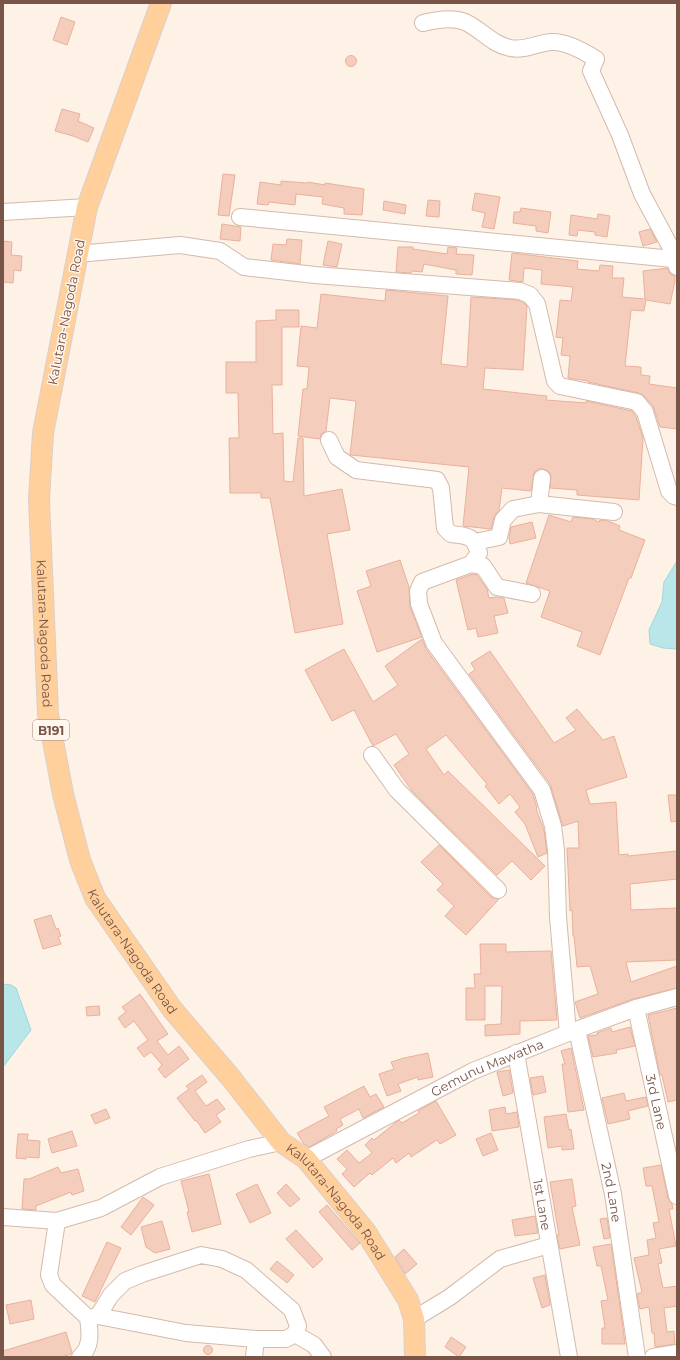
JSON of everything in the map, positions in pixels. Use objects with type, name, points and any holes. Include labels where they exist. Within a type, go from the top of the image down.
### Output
[{"type":"main road","name":"Kalutara-Nagoda Road","points":[[162,3],[87,207],[43,433],[39,499],[48,714],[62,794],[80,860],[95,898],[172,1009],[231,1078],[281,1142],[306,1159],[366,1232],[408,1300],[414,1319],[415,1357]]},
{"type":"street","points":[[240,216],[675,263],[671,248],[642,194],[620,135],[591,71],[596,59],[584,51],[553,42],[518,49],[508,48],[495,43],[466,23],[458,21],[442,19],[423,23]]},
{"type":"street","points":[[3,212],[87,207]]},
{"type":"street","points":[[77,254],[180,245],[220,251],[244,267],[315,275],[520,291],[530,295],[537,304],[555,381],[560,386],[637,402],[645,412],[669,490],[674,496],[677,497]]},
{"type":"street","points":[[329,440],[337,457],[356,470],[437,480],[441,488],[445,528],[451,534],[467,535],[475,542],[479,553],[471,564],[483,566],[497,587],[532,594]]},
{"type":"street","points":[[539,504],[542,478]]},
{"type":"street","points":[[475,542],[499,536],[503,520],[513,509],[539,504],[614,512]]},
{"type":"street","name":"2nd Lane","points":[[471,564],[422,582],[418,591],[419,604],[434,643],[542,790],[553,826],[556,850],[558,917],[572,1031],[613,1194],[637,1357]]},
{"type":"street","points":[[372,755],[397,790],[498,890]]},
{"type":"street","name":"Gemunu Mawatha","points":[[306,1159],[473,1071],[572,1031],[636,1008],[677,997]]},
{"type":"street","name":"3rd Lane","points":[[636,1008],[677,1196]]},
{"type":"street","name":"1st Lane","points":[[516,1053],[569,1357]]},
{"type":"street","points":[[3,1217],[57,1221],[101,1208],[160,1177],[248,1149],[281,1142]]},
{"type":"street","points":[[57,1221],[49,1275],[53,1285],[93,1317],[186,1333],[256,1339],[286,1339],[295,1334],[298,1326],[292,1310],[246,1270],[222,1259],[201,1255],[125,1281],[110,1295],[93,1317],[90,1338],[85,1352],[80,1357]]},
{"type":"street","points":[[414,1319],[450,1297],[500,1259],[549,1245]]},
{"type":"street","points":[[295,1334],[314,1345],[323,1357]]},
{"type":"street","points":[[254,1357],[256,1339]]},
{"type":"street","points":[[653,1357],[677,1354]]},
{"type":"water","points":[[677,561],[677,649],[663,648],[650,644],[649,630],[662,602],[664,582]]},
{"type":"water","points":[[3,984],[11,985],[16,988],[31,1030],[3,1067]]},
{"type":"building","points":[[61,17],[75,22],[67,45],[53,40]]},
{"type":"building","points":[[351,55],[355,57],[357,61],[355,65],[351,67],[347,65],[345,61],[347,57]]},
{"type":"building","points":[[62,109],[80,114],[78,121],[94,128],[88,142],[55,131]]},
{"type":"building","points":[[223,174],[235,175],[229,216],[218,215]]},
{"type":"building","points":[[281,181],[308,182],[325,185],[325,183],[364,189],[362,215],[344,214],[344,208],[322,204],[323,197],[296,194],[295,205],[269,202],[268,205],[257,204],[260,182],[281,185]]},
{"type":"building","points":[[475,193],[500,197],[494,229],[482,227],[485,213],[472,210]]},
{"type":"building","points":[[428,200],[440,201],[439,217],[426,216]]},
{"type":"building","points":[[384,201],[406,205],[405,214],[383,210]]},
{"type":"building","points":[[521,208],[551,212],[548,233],[536,231],[536,226],[513,223],[514,212],[520,212]]},
{"type":"building","points":[[598,214],[610,216],[607,237],[595,235],[595,232],[578,230],[577,236],[569,235],[571,215],[597,219]]},
{"type":"building","points":[[222,224],[241,227],[240,241],[220,239]]},
{"type":"building","points":[[650,229],[657,242],[643,246],[639,232]]},
{"type":"building","points":[[287,239],[302,240],[300,264],[271,260],[273,244],[286,245]]},
{"type":"building","points":[[3,241],[12,242],[11,255],[22,256],[21,271],[14,270],[13,283],[3,282]]},
{"type":"building","points":[[328,241],[342,244],[337,267],[323,265]]},
{"type":"building","points":[[398,247],[413,247],[413,249],[447,254],[448,247],[457,248],[456,254],[474,255],[472,275],[456,274],[456,270],[424,264],[422,272],[396,272]]},
{"type":"building","points":[[512,253],[578,261],[577,269],[599,271],[600,265],[613,266],[612,278],[624,278],[622,297],[645,299],[643,271],[668,268],[670,274],[675,276],[670,304],[646,300],[644,311],[631,310],[625,366],[641,367],[641,375],[650,376],[649,384],[677,388],[677,429],[660,427],[653,406],[644,396],[639,393],[568,378],[570,356],[561,355],[563,338],[556,337],[560,300],[571,301],[573,287],[541,284],[542,270],[524,268],[523,282],[509,280]]},
{"type":"building","points":[[386,290],[448,296],[441,364],[467,367],[471,297],[518,300],[524,303],[527,306],[523,370],[485,368],[483,389],[547,396],[546,400],[586,403],[586,401],[632,411],[636,417],[643,438],[639,500],[577,495],[577,490],[550,488],[551,475],[548,471],[538,469],[534,473],[531,491],[502,488],[499,510],[494,517],[491,529],[463,526],[469,467],[350,455],[356,401],[330,398],[326,431],[321,434],[320,439],[298,436],[303,389],[307,389],[309,367],[297,366],[301,326],[317,328],[321,294],[385,301]]},
{"type":"building","points":[[276,310],[299,310],[299,327],[282,327],[282,385],[272,385],[273,434],[283,433],[284,481],[293,482],[298,438],[303,438],[304,496],[342,489],[350,530],[327,534],[343,624],[295,633],[270,498],[261,498],[261,493],[230,493],[229,438],[239,438],[238,393],[226,393],[226,362],[256,362],[256,321],[276,320]]},
{"type":"building","points":[[549,515],[571,522],[573,517],[593,519],[599,522],[600,520],[608,521],[620,526],[619,530],[645,540],[600,655],[577,646],[582,632],[541,617],[550,591],[526,583]]},
{"type":"building","points":[[532,522],[536,538],[510,544],[509,538],[511,527]]},
{"type":"building","points":[[400,560],[409,587],[410,607],[422,637],[377,652],[357,591],[371,586],[366,571]]},
{"type":"building","points":[[473,574],[477,575],[487,589],[489,598],[504,598],[508,613],[494,616],[498,633],[478,637],[476,628],[468,630],[456,580]]},
{"type":"building","points":[[422,639],[426,649],[533,794],[536,809],[544,830],[547,853],[538,857],[525,824],[515,812],[520,807],[510,794],[499,804],[485,786],[487,784],[446,735],[426,749],[444,775],[448,771],[545,866],[531,880],[512,861],[497,875],[412,791],[394,765],[409,754],[396,734],[373,746],[354,710],[332,721],[305,670],[344,649],[373,702],[398,685],[385,666]]},
{"type":"building","points":[[490,651],[554,743],[576,730],[566,718],[577,709],[603,740],[614,736],[627,777],[586,790],[590,804],[616,802],[619,855],[628,854],[628,856],[677,851],[677,879],[630,884],[631,910],[677,908],[677,960],[626,962],[631,982],[677,966],[677,988],[633,999],[580,1018],[575,1002],[598,994],[590,966],[577,967],[573,936],[572,910],[570,911],[567,848],[579,848],[578,821],[563,826],[550,784],[469,674],[475,670],[471,663]]},
{"type":"building","points":[[668,795],[677,795],[677,821],[671,822]]},
{"type":"building","points":[[439,845],[491,897],[499,899],[466,935],[445,916],[454,906],[437,890],[443,884],[421,862]]},
{"type":"building","points":[[51,915],[56,929],[58,928],[61,936],[58,937],[61,944],[43,949],[34,920]]},
{"type":"building","points":[[480,944],[506,944],[506,952],[551,951],[557,1020],[520,1021],[520,1034],[485,1036],[485,1025],[501,1024],[502,986],[485,986],[485,1020],[466,1020],[466,988],[475,988],[474,974],[481,974]]},
{"type":"building","points":[[140,994],[168,1034],[157,1041],[168,1055],[179,1046],[189,1059],[165,1078],[158,1069],[162,1065],[151,1052],[144,1057],[137,1048],[148,1040],[134,1021],[125,1028],[118,1018],[126,1012],[122,1007]]},
{"type":"building","points":[[99,1006],[100,1015],[87,1016],[86,1007]]},
{"type":"building","points":[[677,1008],[677,1100],[668,1102],[662,1075],[660,1075],[648,1015]]},
{"type":"building","points":[[630,1027],[635,1046],[616,1050],[617,1053],[593,1057],[588,1036],[597,1035],[597,1033],[611,1028],[612,1032]]},
{"type":"building","points":[[571,1048],[584,1110],[568,1112],[562,1064],[565,1064],[561,1051]]},
{"type":"building","points":[[428,1053],[433,1077],[418,1080],[418,1077],[398,1084],[401,1091],[387,1096],[379,1074],[394,1069],[391,1062]]},
{"type":"building","points":[[509,1070],[513,1093],[503,1096],[497,1072]]},
{"type":"building","points":[[202,1075],[207,1082],[195,1091],[206,1106],[217,1099],[225,1109],[216,1115],[221,1122],[205,1133],[177,1098],[189,1089],[186,1086]]},
{"type":"building","points":[[543,1076],[546,1092],[533,1095],[530,1078]]},
{"type":"building","points":[[364,1086],[370,1097],[376,1094],[384,1107],[363,1118],[359,1109],[340,1119],[343,1125],[336,1129],[337,1131],[309,1147],[304,1144],[297,1133],[329,1116],[324,1107]]},
{"type":"building","points":[[624,1093],[626,1101],[646,1097],[648,1106],[628,1111],[630,1119],[608,1124],[602,1098]]},
{"type":"building","points":[[436,1101],[456,1135],[440,1144],[437,1140],[411,1157],[409,1153],[396,1163],[393,1158],[372,1175],[370,1173],[354,1187],[342,1174],[347,1169],[337,1159],[347,1150],[359,1163],[372,1153],[365,1145],[372,1138],[374,1140],[399,1120],[402,1123],[419,1113],[418,1111]]},
{"type":"building","points":[[505,1107],[506,1114],[517,1112],[519,1127],[492,1131],[489,1110]]},
{"type":"building","points":[[106,1109],[110,1118],[95,1124],[91,1115]]},
{"type":"building","points":[[566,1114],[569,1130],[571,1129],[574,1149],[562,1150],[562,1146],[548,1148],[544,1117]]},
{"type":"building","points":[[72,1131],[77,1146],[52,1153],[48,1139]]},
{"type":"building","points":[[491,1133],[498,1150],[483,1156],[476,1139]]},
{"type":"building","points":[[18,1134],[28,1134],[27,1140],[40,1141],[39,1158],[16,1158]]},
{"type":"building","points":[[661,1165],[668,1198],[673,1209],[669,1209],[676,1246],[659,1249],[662,1263],[658,1264],[663,1288],[677,1286],[677,1306],[664,1308],[667,1332],[674,1331],[675,1344],[655,1347],[649,1307],[640,1309],[637,1294],[642,1292],[634,1258],[649,1255],[647,1240],[656,1238],[653,1223],[659,1222],[652,1186],[646,1186],[643,1168]]},
{"type":"building","points":[[58,1167],[61,1173],[78,1169],[84,1191],[72,1195],[71,1192],[36,1206],[36,1210],[22,1209],[24,1179],[29,1179]]},
{"type":"building","points":[[209,1174],[221,1224],[192,1232],[187,1212],[189,1212],[181,1181]]},
{"type":"building","points":[[572,1179],[576,1206],[572,1207],[580,1245],[560,1249],[550,1182]]},
{"type":"building","points":[[257,1184],[271,1213],[250,1223],[236,1194]]},
{"type":"building","points":[[286,1184],[300,1199],[290,1207],[277,1193]]},
{"type":"building","points":[[143,1197],[154,1205],[131,1235],[121,1227]]},
{"type":"building","points":[[327,1205],[360,1243],[352,1250],[319,1212]]},
{"type":"building","points":[[535,1216],[538,1233],[515,1236],[512,1220]]},
{"type":"building","points":[[607,1218],[610,1238],[604,1239],[600,1219]]},
{"type":"building","points":[[162,1221],[170,1249],[155,1253],[146,1247],[141,1227]]},
{"type":"building","points":[[296,1230],[323,1259],[313,1268],[286,1239]]},
{"type":"building","points":[[107,1242],[121,1248],[95,1302],[82,1296]]},
{"type":"building","points":[[611,1244],[625,1344],[602,1344],[602,1328],[605,1328],[601,1301],[608,1300],[601,1266],[597,1266],[593,1247]]},
{"type":"building","points":[[404,1249],[417,1264],[405,1274],[395,1257]]},
{"type":"building","points":[[277,1261],[294,1275],[287,1283],[270,1269]]},
{"type":"building","points":[[545,1275],[550,1305],[542,1308],[533,1278]]},
{"type":"building","points":[[31,1300],[34,1319],[10,1324],[6,1305]]},
{"type":"building","points":[[66,1332],[72,1352],[71,1354],[62,1357],[3,1357],[3,1351]]},
{"type":"building","points":[[451,1337],[466,1347],[459,1357],[445,1347]]},
{"type":"building","points":[[208,1345],[213,1350],[208,1355],[203,1350]]}]
